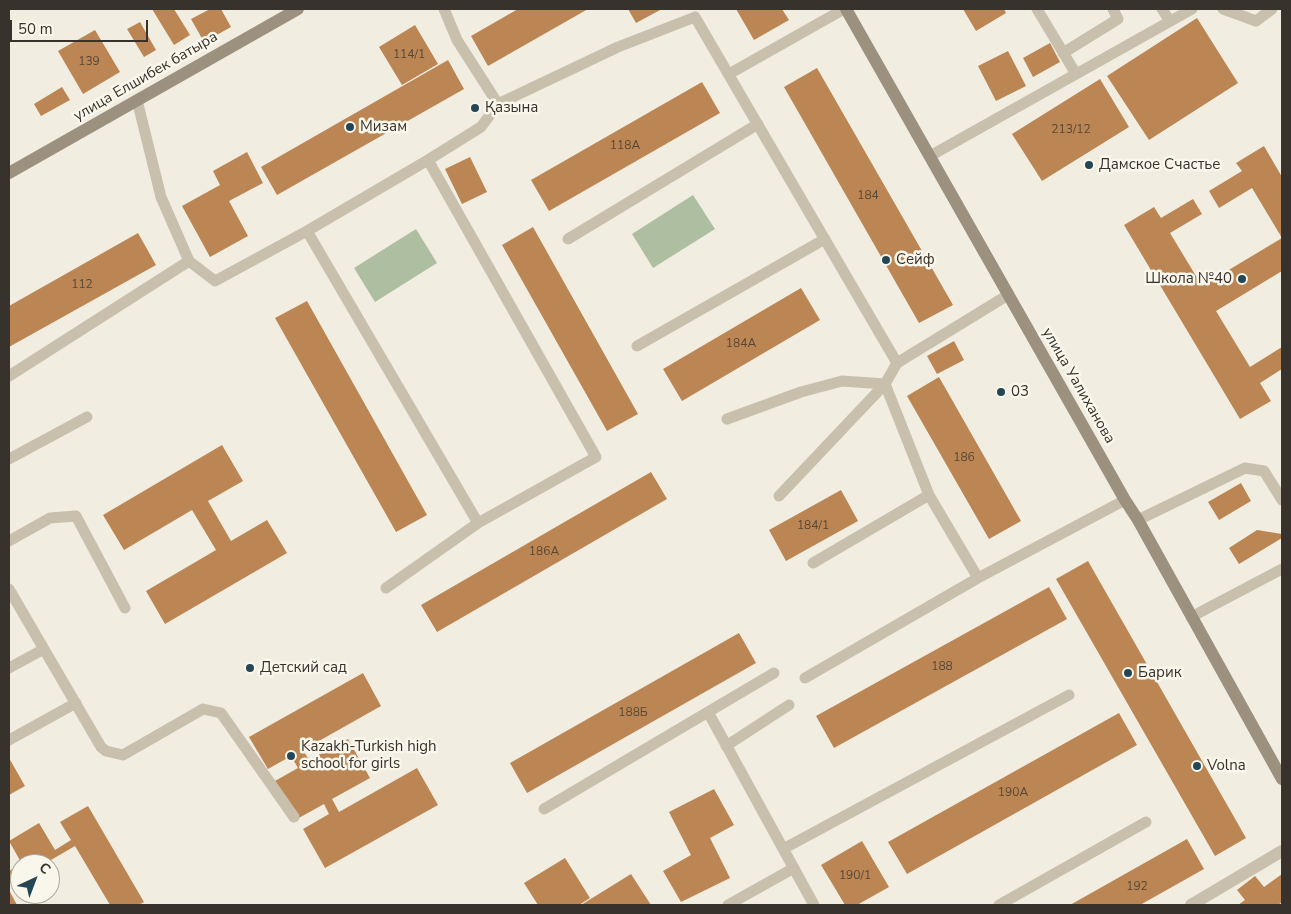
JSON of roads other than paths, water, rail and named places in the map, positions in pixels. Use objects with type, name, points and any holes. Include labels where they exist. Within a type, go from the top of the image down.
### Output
[{"type":"main road","name":"улица Елшибек батыра","points":[[9,173],[298,9]]},
{"type":"main road","name":"улица Уалиханова","points":[[845,9],[1138,520],[1282,779]]},
{"type":"street","points":[[1191,905],[1282,851]]},
{"type":"lane","points":[[444,9],[457,40],[498,104]]},
{"type":"lane","points":[[729,74],[845,9]]},
{"type":"lane","points":[[1037,9],[1076,74]]},
{"type":"lane","points":[[1064,53],[1118,19],[1113,9]]},
{"type":"lane","points":[[1162,9],[1170,21]]},
{"type":"lane","points":[[930,156],[1192,9]]},
{"type":"lane","points":[[1223,9],[1256,21],[1272,9]]},
{"type":"lane","points":[[138,100],[162,197],[189,261],[215,281],[307,231],[481,127],[498,104],[618,47],[696,17],[897,363]]},
{"type":"lane","points":[[568,239],[758,124]]},
{"type":"lane","points":[[386,588],[478,523],[596,457],[428,160]]},
{"type":"lane","points":[[307,231],[478,523]]},
{"type":"lane","points":[[637,346],[824,239]]},
{"type":"lane","points":[[9,376],[189,261]]},
{"type":"lane","points":[[779,496],[884,384],[897,363],[1008,295]]},
{"type":"lane","points":[[727,419],[801,392],[842,381],[884,384]]},
{"type":"lane","points":[[884,384],[929,495],[978,578]]},
{"type":"lane","points":[[9,459],[87,417]]},
{"type":"lane","points":[[1138,520],[1245,468],[1264,471],[1282,500]]},
{"type":"lane","points":[[813,563],[929,495]]},
{"type":"lane","points":[[806,678],[978,578],[1125,500]]},
{"type":"lane","points":[[9,541],[50,518],[76,516],[125,608]]},
{"type":"lane","points":[[1191,616],[1282,569]]},
{"type":"lane","points":[[9,589],[101,747],[106,751],[123,755],[203,709],[221,713],[294,817]]},
{"type":"lane","points":[[9,668],[44,649]]},
{"type":"lane","points":[[544,809],[774,673]]},
{"type":"lane","points":[[783,849],[1069,694]]},
{"type":"lane","points":[[9,740],[76,703]]},
{"type":"lane","points":[[726,746],[790,705]]},
{"type":"lane","points":[[708,712],[814,905]]},
{"type":"lane","points":[[1000,905],[1146,822]]},
{"type":"lane","points":[[728,905],[794,868]]},
{"type":"place","name":"Қазына","points":[[475,108]]},
{"type":"place","name":"Мизам","points":[[350,127]]},
{"type":"place","name":"Дамское Счастье","points":[[1089,165]]},
{"type":"place","name":"Сейф","points":[[886,260]]},
{"type":"place","name":"Школа №40","points":[[1242,279]]},
{"type":"place","name":"03","points":[[1001,392]]},
{"type":"place","name":"Детский сад","points":[[250,668]]},
{"type":"place","name":"Барик","points":[[1128,673]]},
{"type":"place","name":"Kazakh-Turkish high school for girls","points":[[291,756]]},
{"type":"place","name":"Volna","points":[[1197,766]]}]
